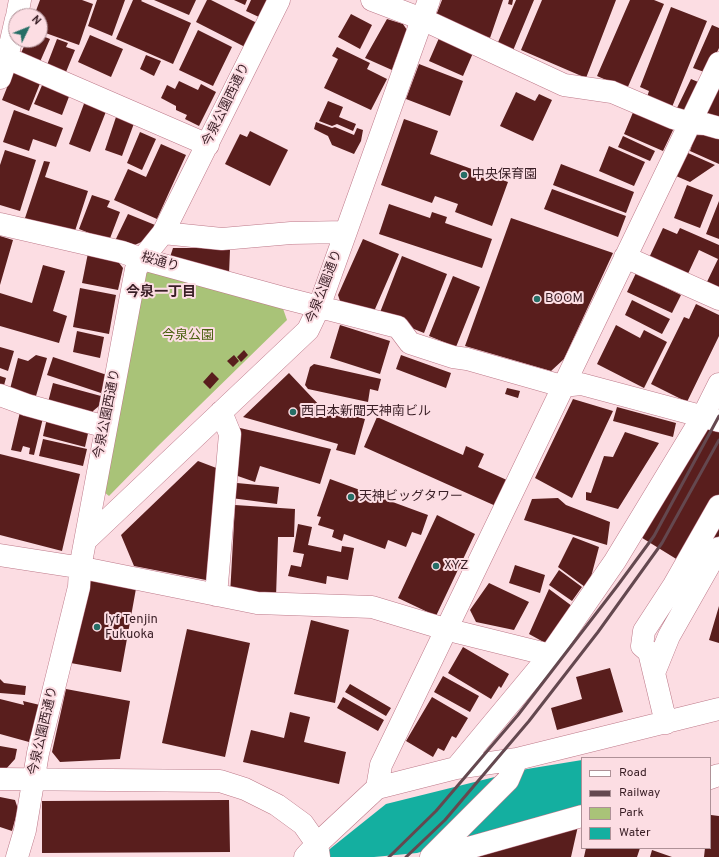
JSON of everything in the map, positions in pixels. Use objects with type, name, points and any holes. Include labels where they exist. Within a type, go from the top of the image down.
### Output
[{"type":"street","name":"今泉公園西通り","points":[[17,857],[25,830],[33,779],[79,587],[80,568],[136,269],[142,259],[163,233],[279,0]]},
{"type":"street","points":[[372,0],[426,9],[564,85],[612,92],[673,118],[690,123],[704,124],[719,128]]},
{"type":"street","name":"今泉公園通り","points":[[85,541],[308,330],[319,307],[426,9]]},
{"type":"street","points":[[0,78],[9,48]]},
{"type":"street","points":[[7,58],[208,145]]},
{"type":"street","points":[[377,788],[381,765],[445,629],[719,63]]},
{"type":"street","name":"桜通り","points":[[0,224],[122,252],[142,259],[398,327],[410,343],[453,357],[467,359],[562,386]]},
{"type":"street","points":[[163,233],[222,239],[291,233],[346,232]]},
{"type":"street","points":[[626,257],[719,299]]},
{"type":"street","points":[[562,386],[581,384],[711,418]]},
{"type":"street","points":[[456,768],[550,655],[615,561],[711,418],[719,384]]},
{"type":"street","points":[[0,395],[27,405],[106,427]]},
{"type":"street","points":[[216,595],[230,434],[221,412]]},
{"type":"street","points":[[666,723],[654,674],[649,642],[674,585],[719,506]]},
{"type":"street","points":[[649,642],[719,525]]},
{"type":"street","points":[[654,674],[669,636],[719,548]]},
{"type":"street","points":[[0,555],[80,568],[257,603],[372,607],[445,629],[550,655]]},
{"type":"street","points":[[0,779],[220,781],[244,789],[277,806],[303,824],[315,854],[377,788],[456,768],[515,764],[666,723],[708,717]]},
{"type":"street","points":[[431,857],[508,780],[515,764]]},
{"type":"street","points":[[436,857],[581,816]]},
{"type":"green space","name":"今泉公園","points":[[155,268],[281,303],[287,320],[109,496],[104,492],[145,274]]},
{"type":"water","points":[[581,760],[581,805],[417,853],[374,857],[322,857],[386,804],[527,769]]},
{"type":"pier","points":[[719,722],[719,765],[711,768],[711,757],[637,757],[634,754],[592,756],[616,752]]},
{"type":"building","points":[[40,0],[82,0],[93,4],[79,45],[48,34],[48,8],[37,8]]},
{"type":"building","points":[[97,0],[125,0],[112,36],[88,26]]},
{"type":"building","points":[[133,0],[142,0],[141,1],[191,23],[173,64],[116,39]]},
{"type":"building","points":[[154,0],[196,0],[189,15]]},
{"type":"building","points":[[207,0],[211,0],[257,23],[245,47],[196,22]]},
{"type":"building","points":[[234,0],[247,0],[245,5]]},
{"type":"building","points":[[251,0],[269,0],[261,18],[246,11]]},
{"type":"building","points":[[442,0],[503,0],[490,38],[435,18]]},
{"type":"building","points":[[509,0],[513,0],[512,5],[508,4]]},
{"type":"building","points":[[516,0],[534,0],[512,53],[496,47]]},
{"type":"building","points":[[542,0],[616,0],[586,78],[521,50]]},
{"type":"building","points":[[630,0],[654,0],[664,4],[627,89],[597,76]]},
{"type":"building","points":[[671,7],[707,21],[672,107],[647,97],[649,91],[640,87]]},
{"type":"building","points":[[351,14],[372,25],[360,49],[338,37]]},
{"type":"building","points":[[387,19],[403,24],[407,30],[392,70],[365,58]]},
{"type":"building","points":[[712,25],[719,28],[719,48],[707,73],[693,68]]},
{"type":"building","points":[[198,30],[232,47],[213,86],[179,70]]},
{"type":"building","points":[[90,35],[123,49],[111,77],[78,62]]},
{"type":"building","points":[[439,38],[473,53],[463,76],[429,61]]},
{"type":"building","points":[[57,39],[68,43],[66,47],[75,50],[66,72],[47,65]]},
{"type":"building","points":[[337,47],[370,63],[367,69],[387,79],[371,110],[324,88],[338,59],[332,56]]},
{"type":"building","points":[[23,48],[46,48],[39,64],[21,53]]},
{"type":"building","points":[[146,55],[161,61],[154,76],[140,69]]},
{"type":"building","points":[[419,64],[463,81],[450,116],[406,99]]},
{"type":"building","points":[[14,70],[41,81],[29,111],[2,100]]},
{"type":"building","points":[[691,79],[703,84],[691,111],[676,110]]},
{"type":"building","points":[[179,81],[198,90],[201,84],[216,92],[199,126],[185,119],[187,115],[176,110],[176,106],[161,98],[167,85],[175,89]]},
{"type":"building","points":[[43,83],[70,94],[62,115],[34,104]]},
{"type":"building","points":[[719,87],[719,118],[706,113]]},
{"type":"building","points":[[516,92],[535,101],[539,94],[552,100],[533,141],[500,126]]},
{"type":"building","points":[[85,101],[107,109],[90,152],[69,144]]},
{"type":"building","points":[[328,101],[343,107],[339,117],[356,124],[353,131],[337,124],[332,126],[319,121]]},
{"type":"building","points":[[14,110],[63,128],[56,147],[33,139],[29,151],[3,142]]},
{"type":"building","points":[[634,110],[674,128],[663,151],[624,134]]},
{"type":"building","points":[[118,111],[136,118],[122,156],[105,150]]},
{"type":"building","points":[[404,119],[438,131],[430,154],[508,182],[492,226],[455,212],[458,204],[435,196],[432,203],[381,185]]},
{"type":"building","points":[[316,122],[332,128],[335,127],[354,135],[357,128],[363,130],[361,141],[354,154],[332,145],[328,136],[314,129]]},
{"type":"building","points":[[250,131],[288,150],[270,186],[225,164],[240,134],[247,137]]},
{"type":"building","points":[[699,131],[719,137],[719,164],[690,151],[695,135]]},
{"type":"building","points":[[140,132],[156,139],[142,170],[127,163]]},
{"type":"building","points":[[623,136],[655,151],[650,161],[618,147]]},
{"type":"building","points":[[161,144],[186,155],[157,219],[114,200],[128,169],[146,177]]},
{"type":"building","points":[[609,146],[645,162],[634,186],[599,171]]},
{"type":"building","points":[[5,150],[36,160],[20,211],[0,205],[0,165]]},
{"type":"building","points":[[688,153],[715,165],[690,182],[676,176]]},
{"type":"building","points":[[44,161],[50,162],[45,177],[88,191],[73,237],[24,221]]},
{"type":"building","points":[[561,164],[634,192],[626,213],[553,185]]},
{"type":"building","points":[[687,185],[713,195],[700,228],[674,218]]},
{"type":"building","points":[[552,189],[626,216],[618,237],[544,209]]},
{"type":"building","points":[[92,195],[110,201],[107,207],[120,212],[109,241],[79,229]]},
{"type":"building","points":[[719,201],[719,239],[706,234]]},
{"type":"building","points":[[389,204],[430,218],[432,212],[447,217],[445,223],[492,239],[482,268],[379,234]]},
{"type":"building","points":[[128,214],[160,227],[157,235],[128,248],[113,245]]},
{"type":"building","name":"BOOM","points":[[511,218],[613,253],[564,359],[551,371],[465,346]]},
{"type":"building","points":[[663,228],[677,234],[680,228],[719,245],[719,293],[705,286],[718,259],[699,250],[686,278],[648,260]]},
{"type":"building","points":[[0,236],[13,240],[0,285]]},
{"type":"building","points":[[363,239],[399,254],[372,316],[341,304],[338,295]]},
{"type":"building","points":[[173,248],[211,248],[230,250],[229,274],[169,260]]},
{"type":"building","points":[[88,253],[116,259],[123,268],[118,290],[82,283]]},
{"type":"building","points":[[402,256],[447,274],[424,333],[379,315]]},
{"type":"building","points":[[43,265],[65,271],[53,311],[67,316],[59,343],[0,326],[0,293],[32,303]]},
{"type":"building","points":[[636,273],[681,295],[672,313],[627,292]]},
{"type":"building","points":[[453,276],[480,287],[456,347],[429,336]]},
{"type":"building","points":[[80,288],[116,295],[109,334],[73,327]]},
{"type":"building","points":[[632,300],[670,319],[662,334],[625,315]]},
{"type":"building","points":[[696,304],[719,315],[719,336],[687,402],[651,384],[684,317],[689,319]]},
{"type":"building","points":[[340,325],[390,341],[380,374],[330,358]]},
{"type":"building","points":[[616,325],[640,338],[644,330],[667,342],[644,388],[597,364]]},
{"type":"building","points":[[77,331],[104,337],[100,358],[73,352]]},
{"type":"building","points":[[0,347],[14,351],[8,371],[0,368]]},
{"type":"building","points":[[244,350],[248,355],[241,362],[237,357]]},
{"type":"building","points":[[36,355],[47,358],[36,396],[10,389],[18,358],[28,361]]},
{"type":"building","points":[[234,355],[239,361],[233,367],[227,361]]},
{"type":"building","points":[[401,355],[451,373],[446,388],[396,369]]},
{"type":"building","points":[[53,357],[107,375],[101,393],[47,375]]},
{"type":"building","points":[[314,364],[381,379],[378,391],[370,389],[368,402],[308,389],[305,385],[310,367]]},
{"type":"building","points":[[212,372],[219,379],[210,389],[203,382]]},
{"type":"building","name":"西日本新聞天神南ビル","points":[[289,373],[321,407],[365,419],[355,455],[336,450],[338,444],[243,417]]},
{"type":"building","points":[[0,376],[6,378],[3,389],[0,388]]},
{"type":"building","points":[[53,383],[101,396],[99,406],[93,411],[92,418],[47,406]]},
{"type":"building","points":[[507,388],[520,391],[518,398],[505,394]]},
{"type":"building","points":[[573,399],[613,411],[572,498],[535,478]]},
{"type":"building","points":[[617,407],[676,423],[673,437],[613,421]]},
{"type":"building","points":[[20,412],[43,418],[34,455],[29,454],[30,448],[23,446],[21,452],[11,450]]},
{"type":"building","points":[[377,417],[463,455],[466,446],[484,454],[478,467],[509,481],[498,507],[364,447]]},
{"type":"building","points":[[47,418],[89,429],[85,447],[43,436]]},
{"type":"building","points":[[240,428],[331,449],[320,484],[260,466],[255,482],[232,474]]},
{"type":"building","points":[[703,428],[719,432],[719,536],[699,573],[639,536]]},
{"type":"building","points":[[625,432],[659,443],[618,509],[586,500],[586,492],[591,493],[604,456],[613,457]]},
{"type":"building","points":[[43,439],[87,449],[83,466],[39,456]]},
{"type":"building","points":[[0,454],[80,474],[62,551],[0,535]]},
{"type":"building","points":[[198,461],[219,469],[211,581],[134,566],[121,535]]},
{"type":"building","name":"天神ビッグタワー","points":[[330,479],[428,515],[421,535],[412,532],[406,547],[388,540],[385,549],[344,534],[342,541],[332,537],[334,530],[318,525],[321,517],[317,516]]},
{"type":"building","points":[[237,483],[279,487],[277,504],[231,498],[232,485]]},
{"type":"building","points":[[558,498],[566,505],[610,522],[607,545],[524,520],[532,499]]},
{"type":"building","points":[[235,505],[295,509],[294,537],[278,537],[276,597],[230,595]]},
{"type":"building","name":"XYZ","points":[[437,515],[475,534],[436,616],[398,598]]},
{"type":"building","points":[[298,524],[312,527],[308,545],[341,552],[342,546],[354,548],[348,580],[327,576],[326,584],[288,576],[291,565],[301,567],[304,554],[293,552]]},
{"type":"building","points":[[573,537],[599,547],[591,577],[585,587],[558,567]]},
{"type":"building","points":[[515,565],[545,575],[540,593],[509,583]]},
{"type":"building","points":[[83,568],[137,583],[121,672],[65,662]]},
{"type":"building","points":[[559,570],[582,587],[572,601],[549,585]]},
{"type":"building","points":[[489,583],[529,602],[514,630],[476,622],[470,610]]},
{"type":"building","points":[[549,589],[572,606],[549,645],[529,634]]},
{"type":"building","points":[[719,606],[719,643],[709,640]]},
{"type":"building","points":[[311,620],[349,630],[335,703],[294,694]]},
{"type":"building","points":[[187,629],[250,643],[225,757],[162,743]]},
{"type":"building","points":[[463,647],[509,674],[501,688],[499,686],[491,699],[448,673]]},
{"type":"building","points":[[610,668],[623,712],[557,730],[551,708],[582,699],[576,677]]},
{"type":"building","points":[[443,676],[479,696],[470,712],[434,692]]},
{"type":"building","points":[[0,679],[4,683],[26,686],[25,695],[0,693]]},
{"type":"building","points":[[350,684],[391,708],[386,716],[345,692]]},
{"type":"building","points":[[66,689],[130,701],[120,759],[60,762],[52,752]]},
{"type":"building","points":[[343,697],[384,720],[378,731],[337,708]]},
{"type":"building","points":[[432,697],[468,718],[456,738],[452,736],[444,751],[438,748],[433,757],[406,741]]},
{"type":"building","points":[[0,699],[24,705],[23,701],[40,705],[29,742],[0,734]]},
{"type":"building","points":[[290,712],[310,717],[304,742],[346,752],[339,784],[243,762],[251,730],[284,738]]},
{"type":"building","points":[[0,746],[17,749],[15,759],[6,769],[0,768]]},
{"type":"building","points":[[0,797],[15,800],[18,809],[12,831],[0,827]]},
{"type":"building","points":[[229,800],[230,852],[42,853],[42,801]]},
{"type":"building","points":[[711,815],[719,816],[719,857],[704,857],[705,849],[711,849]]},
{"type":"building","points":[[578,826],[571,857],[477,857]]},
{"type":"building","points":[[586,849],[640,849],[637,857],[584,857]]},
{"type":"building","points":[[652,850],[672,857],[650,857]]},
{"type":"railway","points":[[389,857],[436,811],[518,715],[618,585],[654,536],[719,416]]},
{"type":"railway","points":[[406,857],[445,820],[529,721],[598,632],[662,543],[719,440]]},
{"type":"place","name":"中央保育園","points":[[464,175]]},
{"type":"place","name":"BOOM","points":[[537,299]]},
{"type":"place","name":"西日本新聞天神南ビル","points":[[293,412]]},
{"type":"place","name":"天神ビッグタワー","points":[[351,497]]},
{"type":"place","name":"XYZ","points":[[436,566]]},
{"type":"place","name":"lyf Tenjin Fukuoka","points":[[97,627]]},
{"type":"district","name":"今泉一丁目","points":[[161,293]]}]
